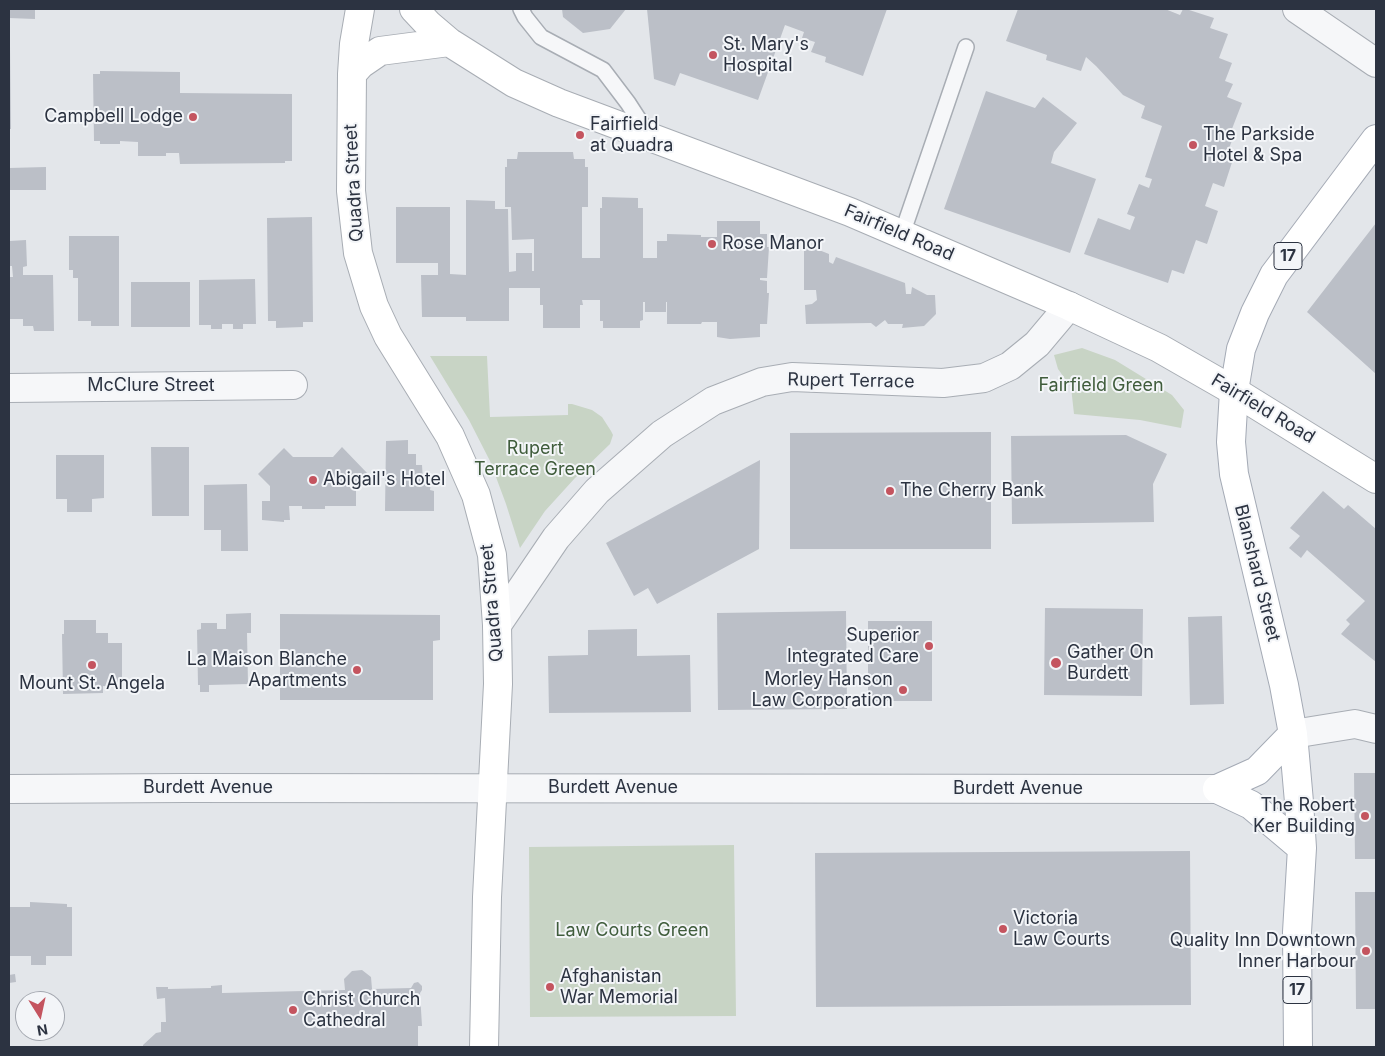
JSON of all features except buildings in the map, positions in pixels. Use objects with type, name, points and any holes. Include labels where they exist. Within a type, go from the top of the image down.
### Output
[{"type":"main road","name":"Quadra Street","points":[[360,9],[354,44],[352,74],[351,191],[358,253],[374,306],[388,336],[450,436],[476,496],[492,555],[497,625],[498,684],[487,897],[484,1047]]},
{"type":"main road","name":"Fairfield Road","points":[[414,9],[428,25],[450,42],[514,83],[559,104],[850,212],[1069,306],[1159,348],[1234,391],[1376,479]]},
{"type":"main road","points":[[352,74],[361,64],[380,51],[450,42]]},
{"type":"main road","name":"Blanshard Street","points":[[1298,1047],[1297,932],[1302,848],[1292,734],[1273,636],[1234,474],[1231,442],[1234,391],[1241,349],[1255,313],[1274,275],[1376,139]]},
{"type":"main road","points":[[1217,789],[1257,771],[1292,734]]},
{"type":"main road","points":[[1217,789],[1251,805],[1302,848]]},
{"type":"street","points":[[1297,9],[1376,63]]},
{"type":"street","name":"Rupert Terrace","points":[[497,625],[556,538],[597,491],[662,434],[712,401],[762,382],[792,377],[943,383],[984,378],[1010,366],[1037,344],[1069,306]]},
{"type":"street","name":"McClure Street","points":[[9,388],[293,385]]},
{"type":"street","points":[[1292,734],[1355,724],[1376,730]]},
{"type":"street","name":"Burdett Avenue","points":[[9,789],[1217,789]]},
{"type":"lane","points":[[521,9],[541,37],[603,70],[651,138]]},
{"type":"lane","points":[[902,234],[966,47]]},
{"type":"green space","name":"Fairfield Green","points":[[1082,348],[1115,360],[1172,395],[1184,410],[1181,428],[1140,420],[1074,414],[1071,387],[1058,369],[1054,355]]},
{"type":"green space","name":"Rupert Terrace Green","points":[[430,356],[487,356],[490,417],[568,415],[568,404],[572,404],[592,410],[602,417],[613,435],[610,444],[545,511],[520,548],[490,461],[469,420]]},
{"type":"green space","name":"Law Courts Green","points":[[734,845],[736,1016],[530,1017],[529,847]]},
{"type":"place","name":"St. Mary's Hospital","points":[[713,55]]},
{"type":"place","name":"Campbell Lodge","points":[[193,117]]},
{"type":"place","name":"Fairfield at Quadra","points":[[580,135]]},
{"type":"place","name":"The Parkside Hotel & Spa","points":[[1193,145]]},
{"type":"place","name":"Rose Manor","points":[[712,244]]},
{"type":"place","name":"Abigail's Hotel","points":[[313,480]]},
{"type":"place","name":"The Cherry Bank","points":[[890,491]]},
{"type":"place","name":"Superior Integrated Care","points":[[929,646]]},
{"type":"place","name":"Gather On Burdett","points":[[1056,663]]},
{"type":"place","name":"Mount St. Angela","points":[[92,665]]},
{"type":"place","name":"La Maison Blanche Apartments","points":[[357,670]]},
{"type":"place","name":"Morley Hanson Law Corporation","points":[[903,690]]},
{"type":"place","name":"The Robert Ker Building","points":[[1365,816]]},
{"type":"place","name":"Victoria Law Courts","points":[[1003,929]]},
{"type":"place","name":"Quality Inn Downtown Inner Harbour","points":[[1366,951]]},
{"type":"place","name":"Afghanistan War Memorial","points":[[550,987]]},
{"type":"place","name":"Christ Church Cathedral","points":[[293,1010]]}]
